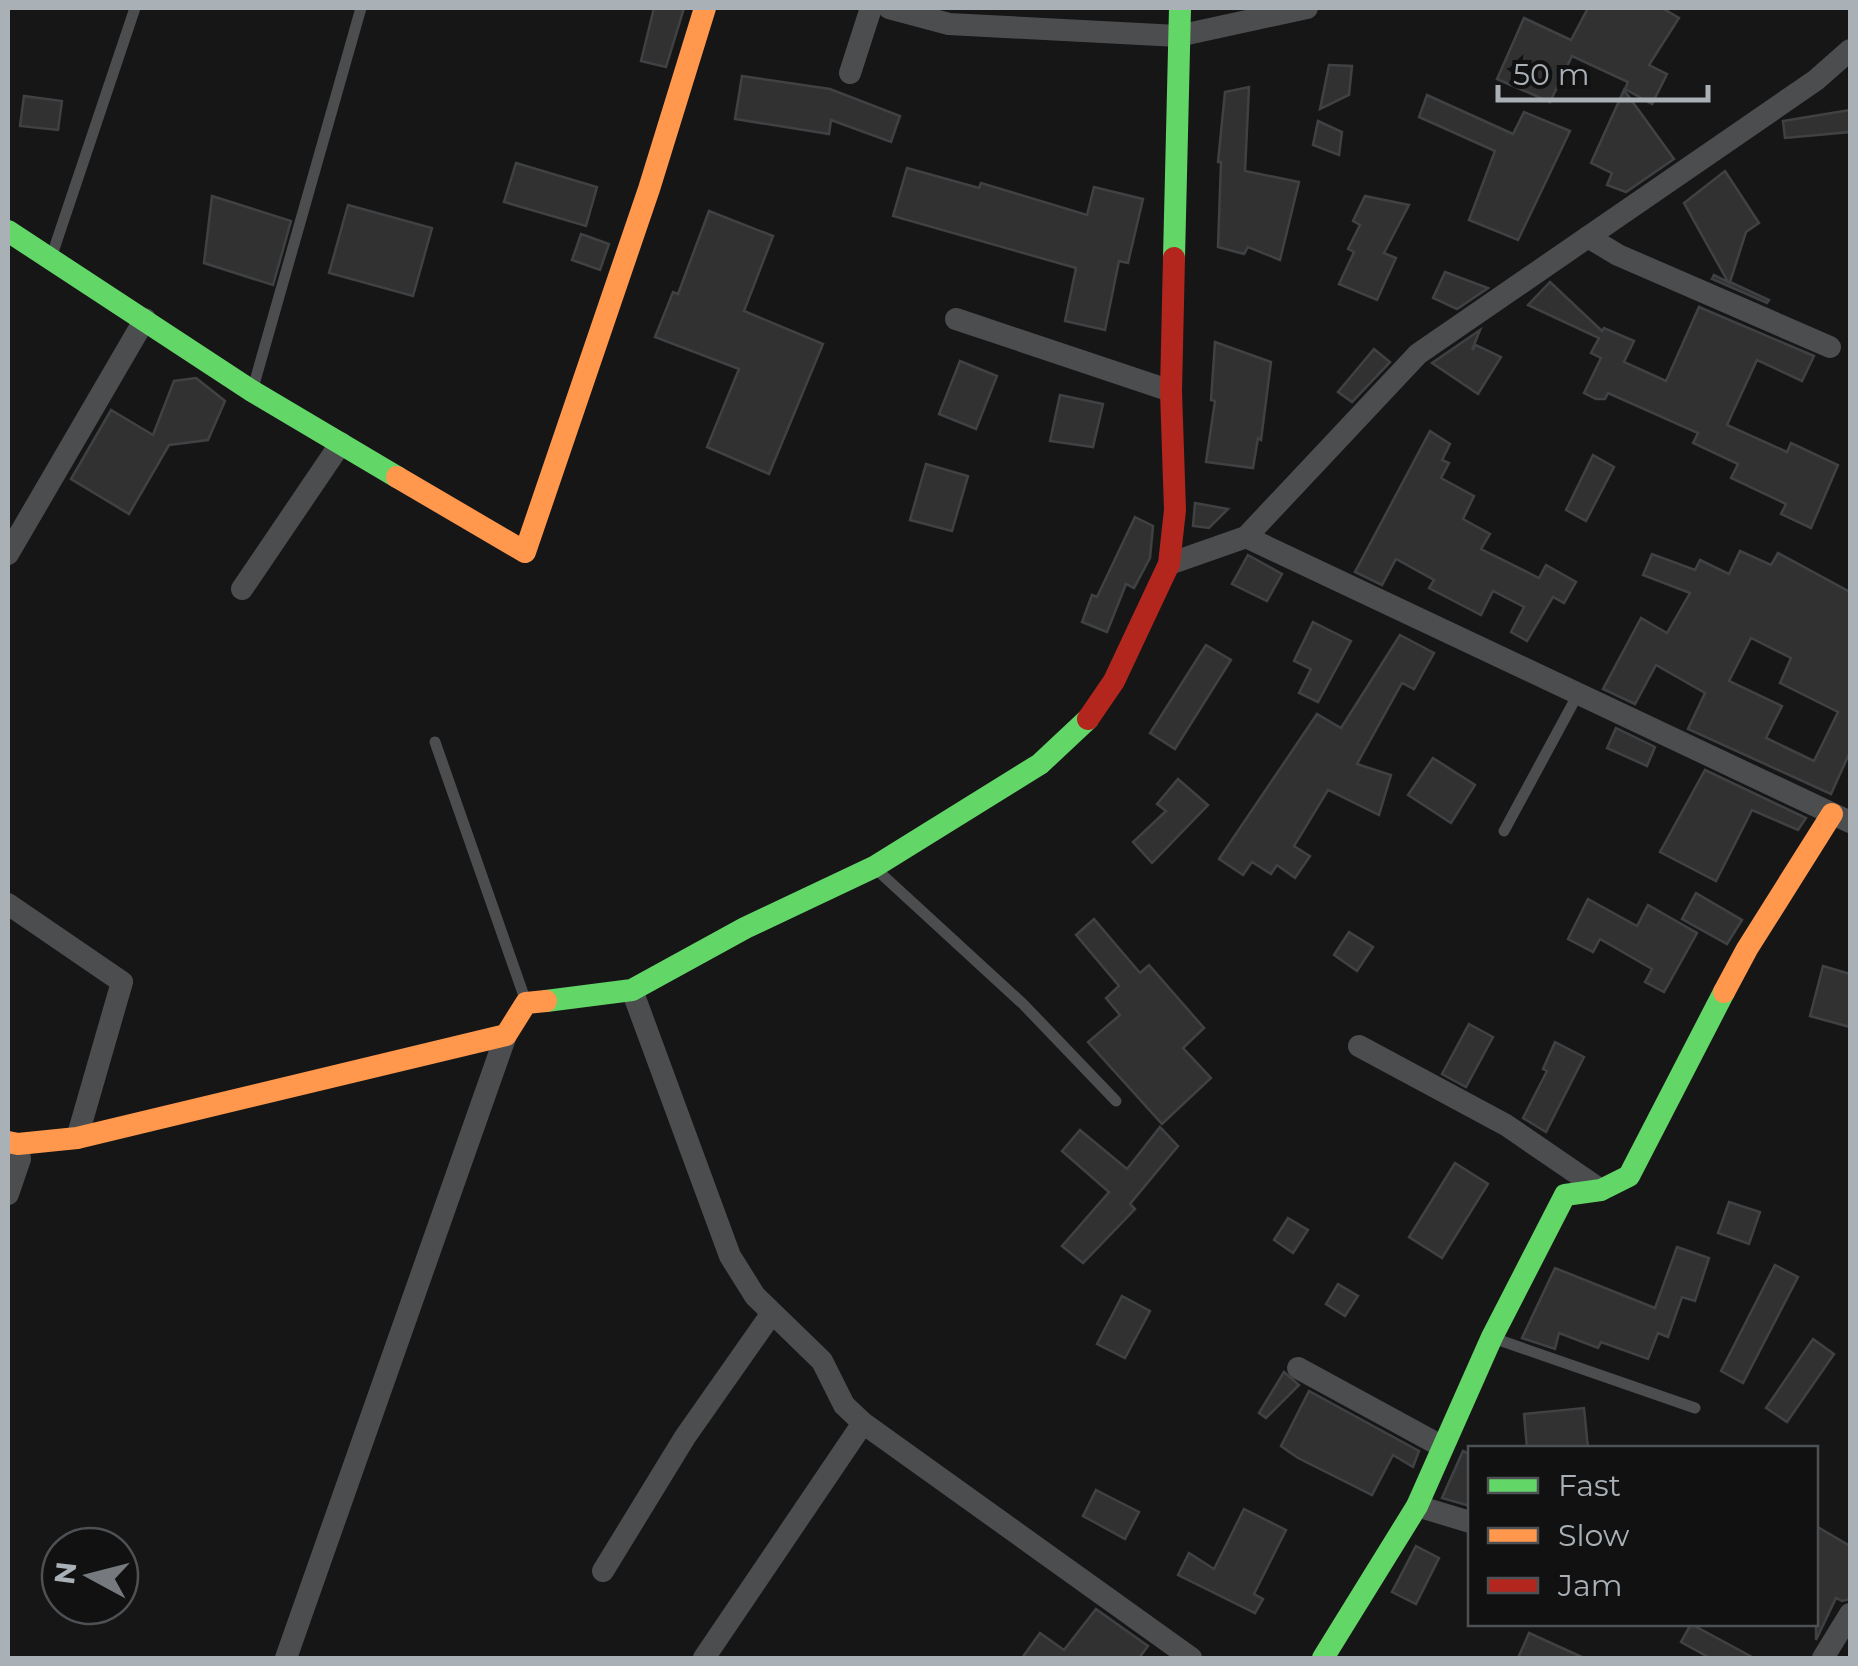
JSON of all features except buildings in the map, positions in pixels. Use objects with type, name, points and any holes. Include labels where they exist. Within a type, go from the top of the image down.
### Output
[{"type":"street","points":[[8,231],[252,391],[525,552],[643,207],[705,8]]},
{"type":"street","points":[[850,73],[871,8]]},
{"type":"street","points":[[889,8],[949,24],[1178,36],[1307,8]]},
{"type":"street","points":[[286,1658],[506,1034],[526,1003],[632,990],[746,928],[874,867],[1040,764],[1084,725],[1114,680],[1169,564],[1176,510],[1171,391],[1180,8]]},
{"type":"street","points":[[1169,564],[1246,537],[1418,354],[1816,80],[1850,50]]},
{"type":"street","points":[[1588,238],[1618,255],[1830,347]]},
{"type":"street","points":[[8,554],[144,319]]},
{"type":"street","points":[[956,319],[1171,391]]},
{"type":"street","points":[[242,589],[340,444]]},
{"type":"street","points":[[1246,537],[1841,818],[1747,949],[1630,1176],[1601,1190],[1565,1194],[1492,1337],[1417,1506],[1323,1658]]},
{"type":"street","points":[[8,904],[122,982],[77,1138]]},
{"type":"street","points":[[632,990],[730,1256],[754,1296],[822,1362],[844,1405],[862,1422],[1191,1658]]},
{"type":"street","points":[[8,1194],[20,1158],[13,1143],[77,1138],[506,1034]]},
{"type":"street","points":[[1359,1046],[1506,1125],[1601,1190]]},
{"type":"street","points":[[604,1571],[686,1436],[772,1313]]},
{"type":"street","points":[[1298,1368],[1443,1447]]},
{"type":"street","points":[[704,1658],[862,1422]]},
{"type":"street","points":[[1417,1506],[1468,1521]]},
{"type":"street","points":[[1823,1658],[1850,1614]]},
{"type":"lane","points":[[51,257],[135,8]]},
{"type":"lane","points":[[252,391],[362,8]]},
{"type":"lane","points":[[1504,831],[1578,694]]},
{"type":"lane","points":[[434,742],[526,1003]]},
{"type":"lane","points":[[874,867],[1023,1004],[1116,1101]]},
{"type":"lane","points":[[1492,1337],[1695,1408]]},
{"type":"traffic: fast","points":[[1174,258],[1180,8]]},
{"type":"traffic: fast","points":[[8,231],[252,391],[397,477]]},
{"type":"traffic: fast","points":[[546,1001],[632,990],[745,928],[874,867],[1040,764],[1088,719]]},
{"type":"traffic: fast","points":[[1323,1658],[1417,1506],[1492,1337],[1565,1195],[1601,1190],[1629,1176],[1724,992]]},
{"type":"traffic: slow","points":[[397,477],[525,552],[649,189],[705,8]]},
{"type":"traffic: slow","points":[[1724,992],[1832,814]]},
{"type":"traffic: slow","points":[[8,1142],[77,1138],[506,1035],[526,1003],[546,1001]]},
{"type":"traffic: jam","points":[[1088,719],[1114,681],[1169,564],[1175,510],[1171,391],[1174,258]]}]
